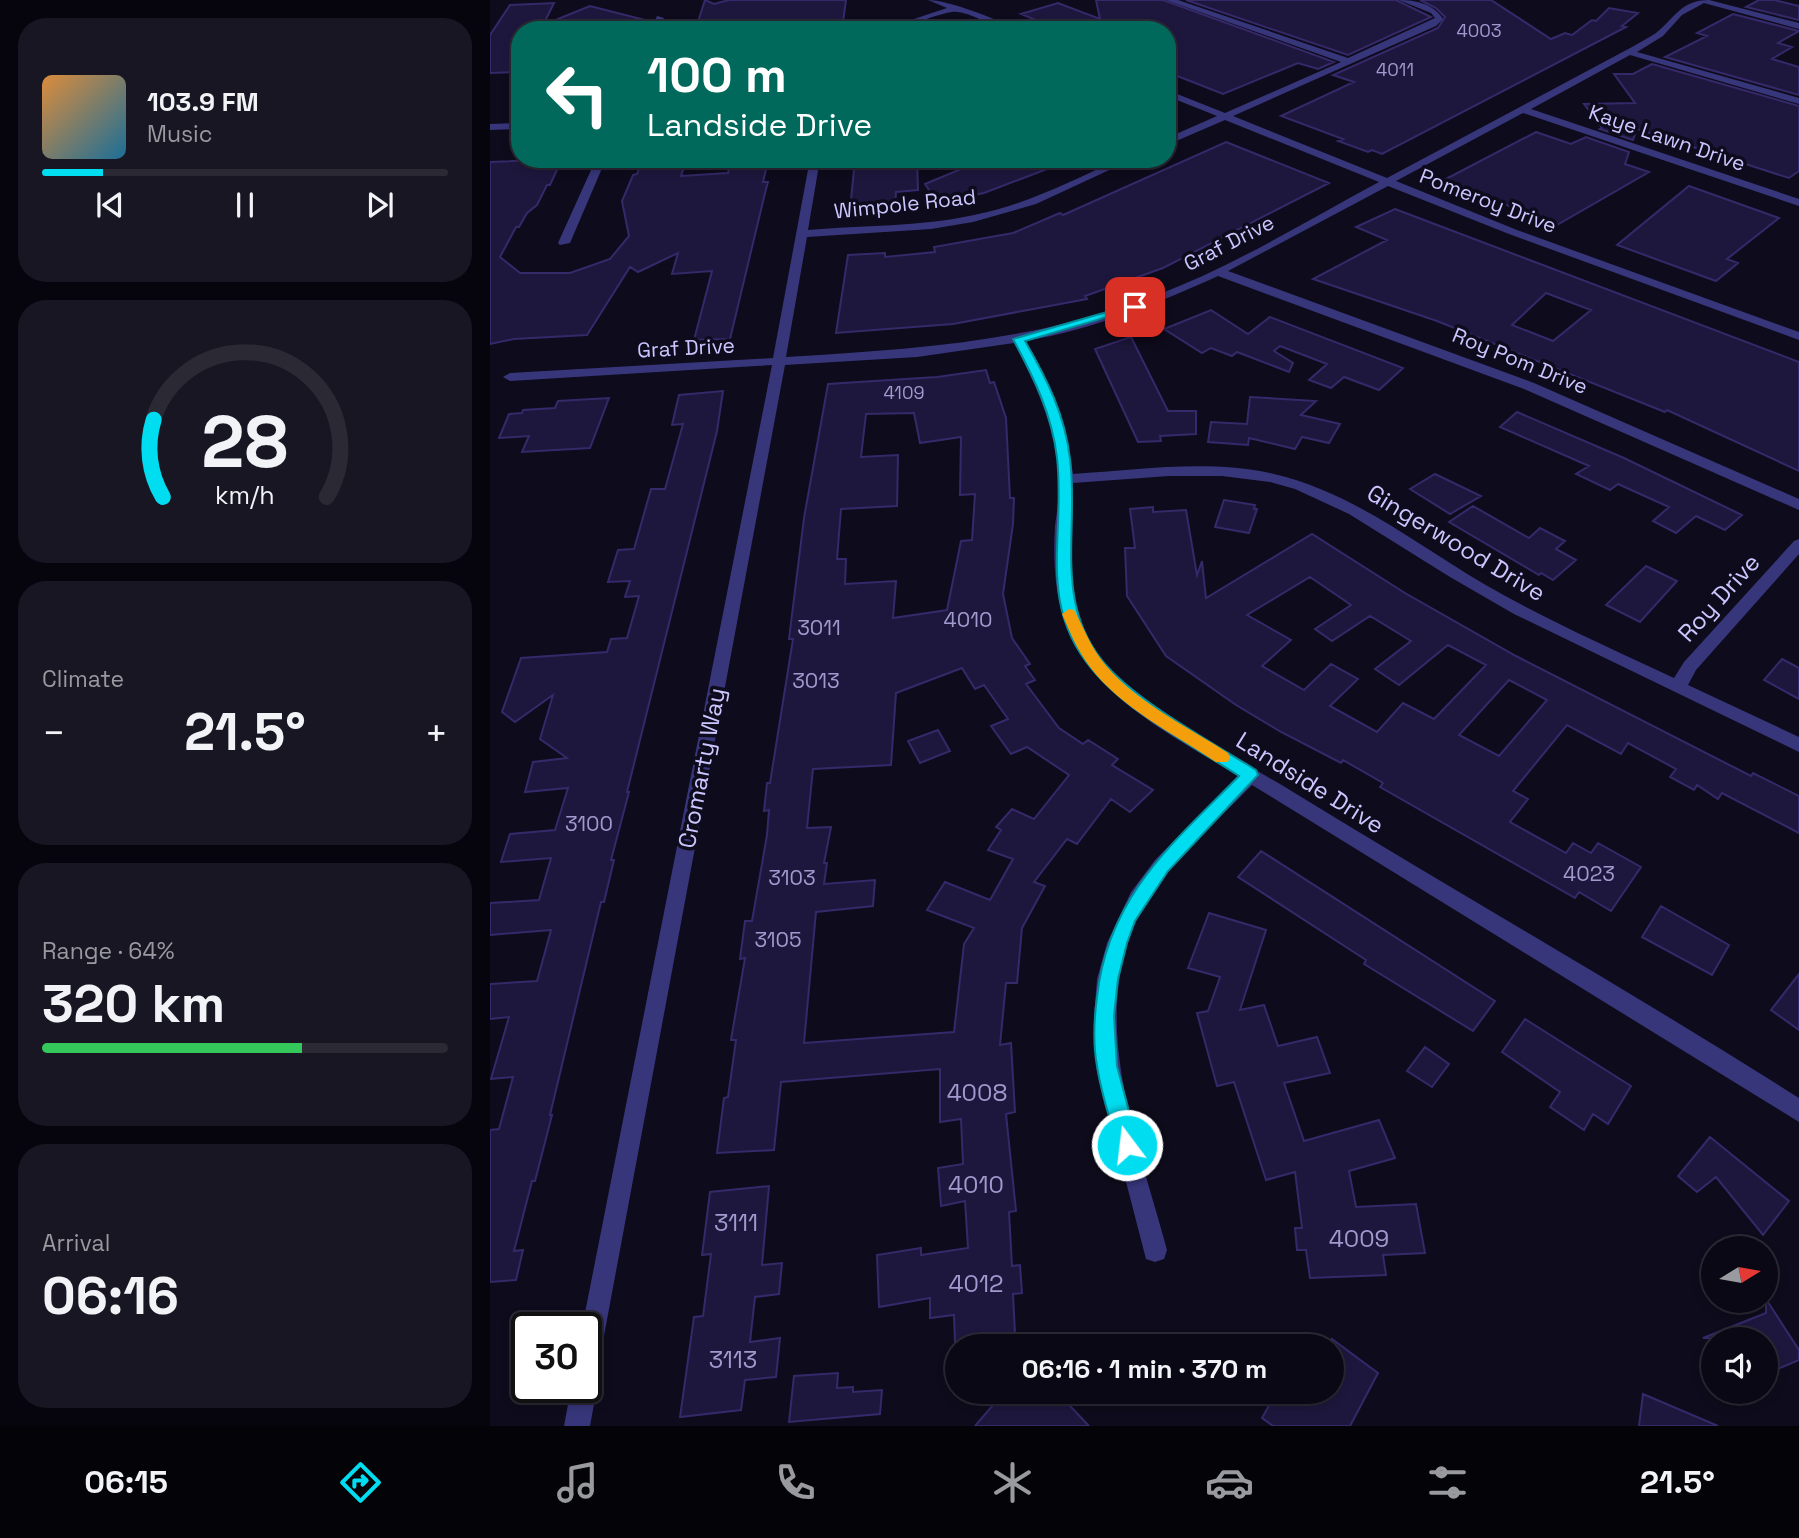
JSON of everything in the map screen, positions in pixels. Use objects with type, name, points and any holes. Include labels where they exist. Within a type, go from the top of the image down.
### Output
[{"type":"street","points":[[932,0],[990,21]]},
{"type":"street","points":[[1170,0],[1348,61]]},
{"type":"street","points":[[1176,138],[1433,24],[1439,16],[1434,10],[1403,0]]},
{"type":"street","points":[[1702,0],[1799,26]]},
{"type":"street","name":"Graf Drive","points":[[510,377],[918,353],[1018,339],[1125,311],[1219,272],[1629,52],[1660,34],[1679,13],[1702,0]]},
{"type":"street","points":[[914,21],[957,8]]},
{"type":"street","points":[[1629,52],[1799,101]]},
{"type":"street","name":"Pomeroy Drive","points":[[1176,97],[1513,232],[1799,336]]},
{"type":"street","name":"Kaye Lawn Drive","points":[[1522,109],[1799,203]]},
{"type":"street","points":[[490,127],[511,126]]},
{"type":"street","points":[[564,243],[597,168]]},
{"type":"street","name":"Cromarty Way","points":[[598,1312],[813,168]]},
{"type":"street","name":"Wimpole Road","points":[[802,234],[922,226],[975,219],[1030,202],[1107,168]]},
{"type":"street","name":"Roy Pom Drive","points":[[1219,272],[1529,386],[1799,505]]},
{"type":"street","name":"Landside Drive","points":[[1018,339],[1054,409],[1066,479],[1063,528],[1064,583],[1068,610],[1083,646],[1124,693],[1250,775],[1799,1111]]},
{"type":"street","name":"Gingerwood Drive","points":[[1066,479],[1222,472],[1269,477],[1303,487],[1347,505],[1470,582],[1516,607],[1799,745]]},
{"type":"street","name":"Roy Drive","points":[[1678,686],[1690,666],[1799,544]]},
{"type":"street","points":[[1155,1250],[1107,1066],[1105,1016],[1108,979],[1117,943],[1138,898],[1162,866],[1250,775]]},
{"type":"street","points":[[577,1426],[581,1403]]},
{"type":"building","points":[[705,0],[714,4],[729,0],[846,0],[843,21],[698,21]]},
{"type":"building","points":[[1096,0],[1163,0],[1334,62],[1318,69],[1298,63],[1223,94],[1176,76],[1176,21],[1038,21],[1021,14],[1058,3],[1100,19]]},
{"type":"building","points":[[1186,0],[1396,0],[1431,17],[1348,55]]},
{"type":"building","points":[[1420,0],[1491,0],[1551,39],[1565,33],[1572,35],[1592,20],[1596,21],[1609,8],[1638,13],[1622,26],[1626,27],[1382,154],[1338,141],[1343,139],[1281,116],[1354,82],[1333,75],[1438,28],[1445,17],[1436,8]]},
{"type":"building","points":[[1759,0],[1774,0],[1799,6],[1799,20],[1746,7]]},
{"type":"building","points":[[554,3],[545,21],[511,21],[511,72],[490,73],[490,35],[510,5]]},
{"type":"building","points":[[590,6],[645,21],[553,21]]},
{"type":"building","points":[[1733,14],[1799,31],[1778,43],[1792,47],[1772,59],[1799,67],[1799,95],[1665,57],[1707,36],[1697,33]]},
{"type":"building","points":[[1652,64],[1799,106],[1799,171],[1789,178],[1637,129],[1633,140],[1600,129],[1602,128],[1584,104],[1635,103],[1614,74],[1633,74]]},
{"type":"building","points":[[1536,132],[1571,144],[1586,137],[1629,152],[1625,164],[1649,172],[1557,225],[1444,180]]},
{"type":"building","points":[[1226,142],[1329,183],[1163,268],[1085,296],[1087,299],[953,324],[836,333],[848,255],[885,253],[885,257],[935,252],[934,247],[1013,233],[1060,213],[1063,215],[1168,168],[1176,168],[1176,164]]},
{"type":"building","points":[[511,161],[511,168],[558,168],[537,205],[527,213],[519,227],[516,227],[500,257],[520,273],[570,273],[610,259],[629,236],[622,201],[633,175],[637,174],[639,168],[684,168],[681,176],[728,173],[729,169],[766,168],[763,182],[768,182],[730,339],[694,340],[712,271],[672,274],[678,253],[638,272],[630,267],[587,335],[514,339],[490,344],[490,162]]},
{"type":"building","points":[[854,168],[917,168],[918,190],[896,192],[895,207],[850,210]]},
{"type":"building","points":[[963,168],[1050,168],[984,193],[937,202],[925,184]]},
{"type":"building","points":[[1689,186],[1779,218],[1727,259],[1738,263],[1716,281],[1617,245]]},
{"type":"building","points":[[1395,209],[1799,362],[1799,471],[1667,410],[1665,412],[1437,321],[1313,279],[1387,240],[1356,227]],"holes":[[[1546,293],[1591,310],[1553,341],[1512,325]]]},
{"type":"building","points":[[1211,310],[1248,334],[1270,317],[1403,368],[1379,390],[1344,377],[1331,388],[1309,380],[1327,364],[1280,346],[1274,351],[1293,363],[1289,372],[1237,352],[1232,356],[1211,348],[1202,353],[1164,329]]},
{"type":"building","points":[[1131,337],[1168,411],[1196,411],[1196,434],[1160,436],[1161,441],[1138,442],[1095,349]]},
{"type":"building","points":[[986,370],[990,383],[994,382],[1006,418],[1010,498],[1014,498],[1003,594],[1012,638],[1030,664],[1025,666],[1035,680],[1026,684],[1059,728],[1083,744],[1088,740],[1118,759],[1112,765],[1153,790],[1130,812],[1111,799],[1077,844],[1067,839],[1034,882],[1045,886],[1022,928],[1017,983],[1006,983],[1000,1045],[1011,1043],[1015,1112],[1006,1114],[1016,1211],[1009,1212],[1012,1266],[1020,1265],[1022,1293],[1013,1294],[1015,1334],[955,1334],[954,1315],[930,1318],[930,1298],[879,1307],[877,1255],[921,1248],[921,1255],[968,1248],[965,1201],[941,1206],[938,1168],[963,1164],[961,1119],[940,1122],[940,1069],[781,1082],[774,1150],[717,1153],[724,1098],[728,1097],[736,1040],[731,1040],[745,958],[740,959],[745,921],[752,921],[767,835],[769,810],[764,811],[767,783],[770,783],[793,639],[789,639],[804,518],[828,384],[937,377]],"holes":[[[914,413],[920,443],[961,437],[960,495],[975,494],[972,540],[961,541],[947,610],[893,618],[896,581],[845,584],[846,559],[837,559],[841,509],[897,506],[898,455],[861,457],[866,414]],[[962,668],[975,689],[984,685],[1008,719],[991,726],[1011,754],[1027,747],[1069,775],[1034,819],[1012,809],[996,827],[1001,830],[988,850],[1013,859],[990,900],[945,882],[927,910],[974,928],[964,944],[954,1032],[804,1043],[816,912],[873,906],[875,880],[824,884],[827,863],[824,863],[831,827],[807,828],[813,769],[891,765],[896,693]]]},
{"type":"building","points":[[723,391],[717,431],[627,792],[604,902],[601,902],[552,1115],[514,1251],[523,1250],[516,1280],[490,1282],[490,1130],[499,1129],[513,1077],[491,1079],[509,1017],[490,1019],[490,984],[537,981],[551,930],[490,935],[490,903],[539,900],[551,858],[501,862],[510,834],[555,830],[568,788],[525,792],[533,762],[567,758],[540,739],[553,695],[515,722],[502,712],[521,658],[607,652],[611,639],[627,638],[639,596],[625,597],[630,581],[608,582],[618,550],[634,549],[651,489],[665,489],[683,424],[672,425],[679,395]]},
{"type":"building","points":[[1250,397],[1316,401],[1301,415],[1340,424],[1329,443],[1302,437],[1295,449],[1249,438],[1248,445],[1208,442],[1211,422],[1247,424]]},
{"type":"building","points":[[609,398],[590,448],[522,452],[529,436],[499,438],[509,414],[522,413],[523,410],[555,408],[558,401]]},
{"type":"building","points":[[1517,412],[1624,458],[1742,515],[1725,530],[1696,516],[1676,533],[1653,521],[1669,507],[1618,484],[1610,490],[1576,474],[1589,466],[1500,427]]},
{"type":"building","points":[[1435,474],[1481,496],[1450,514],[1410,489]]},
{"type":"building","points":[[1224,500],[1255,505],[1254,509],[1257,509],[1249,533],[1215,527]]},
{"type":"building","points":[[1473,506],[1529,538],[1540,528],[1565,541],[1556,549],[1576,560],[1553,580],[1541,573],[1539,575],[1449,522]]},
{"type":"building","points":[[1153,507],[1153,512],[1186,510],[1197,575],[1202,561],[1206,598],[1312,534],[1405,593],[1516,656],[1751,776],[1753,773],[1799,796],[1799,833],[1722,793],[1718,799],[1697,785],[1694,790],[1670,777],[1676,769],[1628,743],[1621,754],[1567,725],[1513,791],[1528,799],[1510,822],[1566,853],[1573,843],[1591,853],[1598,843],[1641,867],[1611,911],[1579,892],[1575,898],[1380,787],[1383,783],[1343,760],[1341,763],[1281,732],[1236,705],[1166,656],[1127,596],[1125,548],[1135,548],[1130,509]],"holes":[[[1310,577],[1351,605],[1315,629],[1332,641],[1370,616],[1411,641],[1375,669],[1399,685],[1448,645],[1486,665],[1434,719],[1403,703],[1377,732],[1330,706],[1358,679],[1331,664],[1304,690],[1262,666],[1291,640],[1247,615]],[[1509,680],[1547,700],[1499,756],[1459,735]]]},
{"type":"building","points":[[1646,566],[1677,581],[1640,622],[1606,605]]},
{"type":"building","points":[[1782,659],[1799,668],[1799,699],[1764,680]]},
{"type":"building","points":[[938,730],[950,751],[920,763],[908,741]]},
{"type":"building","points":[[1261,851],[1495,1001],[1473,1031],[1364,964],[1366,960],[1238,877]]},
{"type":"building","points":[[1661,906],[1729,945],[1712,975],[1642,937]]},
{"type":"building","points":[[1209,913],[1266,930],[1240,1010],[1264,1005],[1278,1046],[1317,1037],[1330,1073],[1284,1083],[1304,1141],[1379,1120],[1395,1158],[1349,1171],[1356,1207],[1416,1204],[1425,1253],[1383,1255],[1386,1275],[1310,1278],[1306,1250],[1297,1250],[1295,1228],[1302,1228],[1295,1172],[1266,1180],[1234,1082],[1217,1086],[1197,1013],[1208,1011],[1220,977],[1188,968]]},
{"type":"building","points":[[1799,974],[1799,1030],[1771,1010]]},
{"type":"building","points":[[1525,1019],[1631,1086],[1608,1124],[1593,1114],[1584,1130],[1550,1107],[1560,1092],[1502,1052]]},
{"type":"building","points":[[1425,1047],[1449,1064],[1432,1087],[1407,1071]]},
{"type":"building","points":[[1710,1137],[1789,1201],[1763,1235],[1716,1177],[1697,1192],[1678,1176]]},
{"type":"building","points":[[769,1186],[762,1265],[782,1263],[779,1294],[755,1297],[750,1342],[780,1338],[776,1377],[745,1380],[741,1410],[680,1417],[694,1317],[703,1316],[711,1254],[702,1255],[710,1192]]},
{"type":"building","points":[[1766,1313],[1775,1313],[1799,1350],[1799,1360],[1778,1369],[1778,1327],[1731,1327]]},
{"type":"building","points":[[1344,1348],[1378,1373],[1350,1426],[1273,1426],[1262,1418],[1270,1404],[1344,1404]]},
{"type":"building","points":[[838,1373],[837,1388],[853,1387],[853,1392],[882,1390],[880,1414],[789,1422],[794,1376]]},
{"type":"building","points":[[1643,1394],[1718,1426],[1639,1426]]},
{"type":"building","points":[[994,1404],[1068,1404],[1089,1426],[975,1426]]},
{"type":"slow traffic","points":[[1069,614],[1083,646],[1124,693],[1222,757]]},
{"type":"route","points":[[1127,1145],[1107,1066],[1105,1016],[1108,979],[1117,943],[1138,898],[1162,866],[1250,775],[1124,693],[1083,646],[1068,610],[1064,583],[1064,457],[1054,409],[1018,339],[1135,307]]}]
